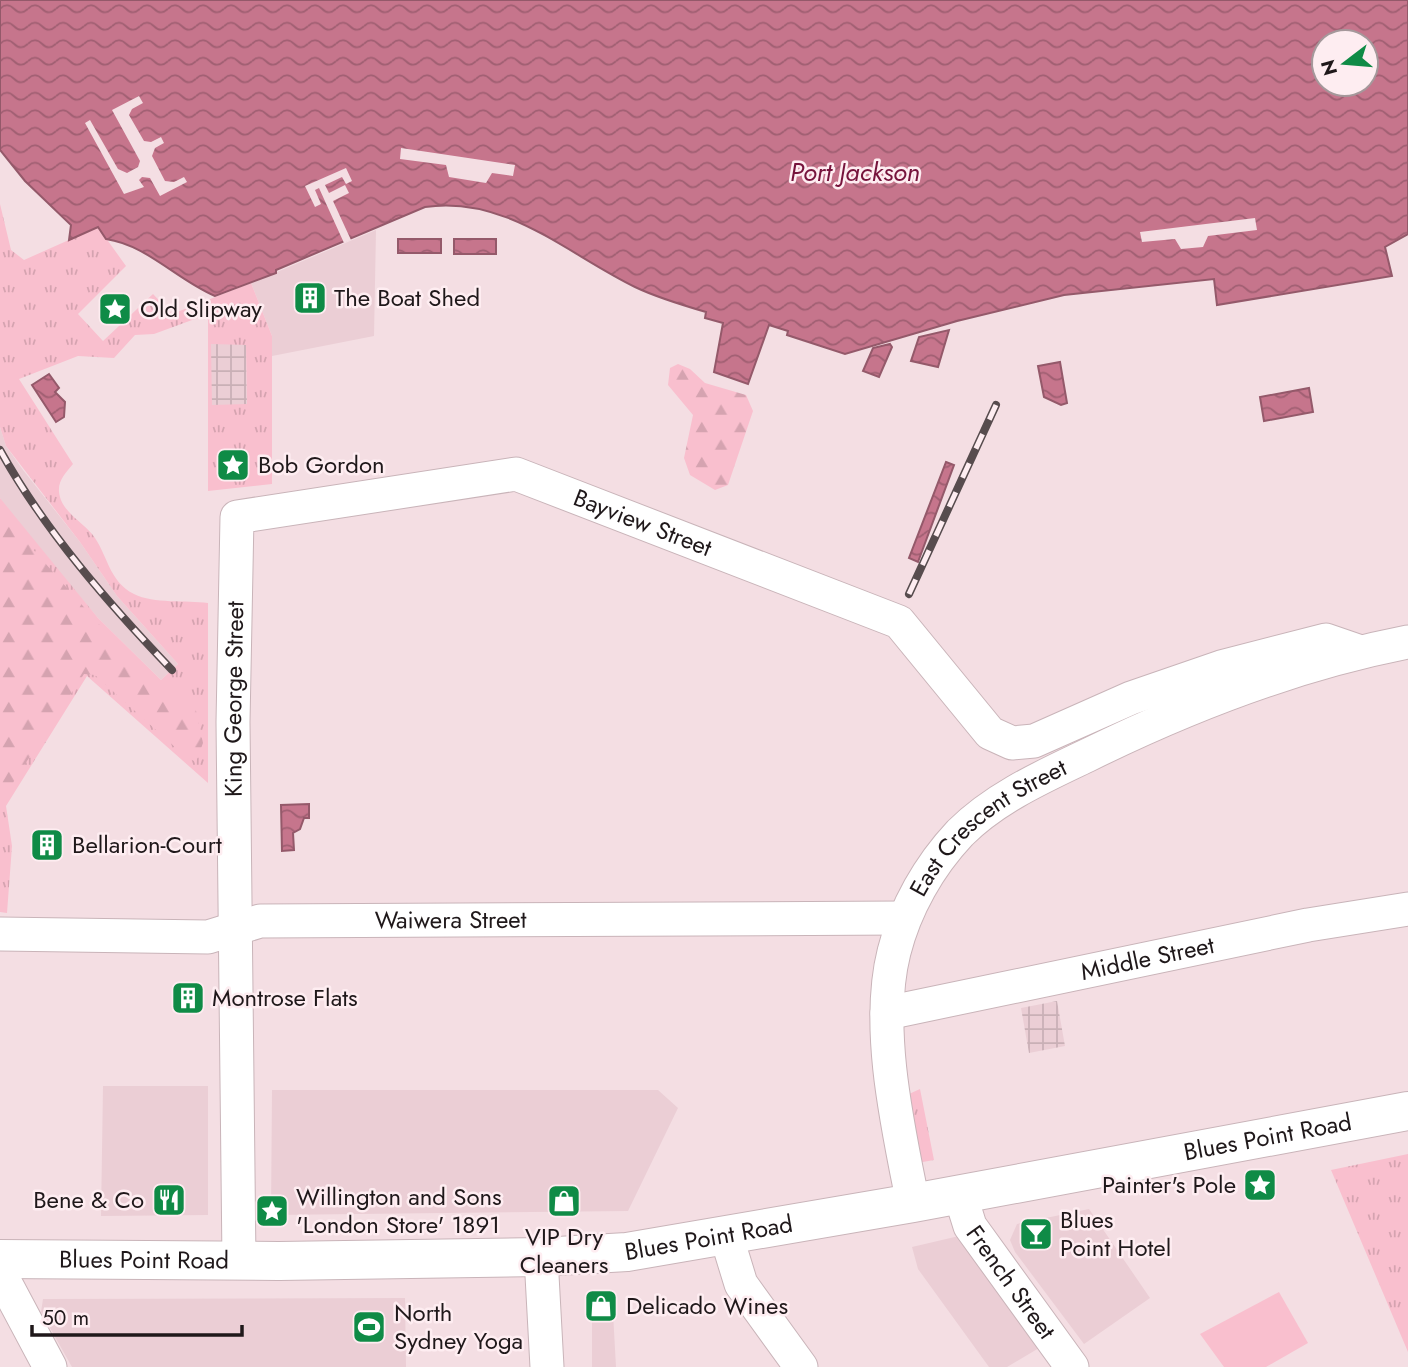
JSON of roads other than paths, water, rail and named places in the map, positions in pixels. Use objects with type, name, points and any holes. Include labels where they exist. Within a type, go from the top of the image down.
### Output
[{"type":"street","name":"Bayview Street","points":[[237,517],[516,474],[899,622],[990,733]]},
{"type":"street","name":"King George Street","points":[[237,517],[234,929],[239,1261]]},
{"type":"street","name":"East Crescent Street","points":[[990,733],[1012,743],[1034,741],[1176,680],[1326,640],[1358,651]]},
{"type":"street","name":"East Crescent Street","points":[[913,1203],[893,1080],[887,1013],[893,952],[904,918],[941,855],[970,825],[1012,794],[1201,702],[1358,651],[1408,642]]},
{"type":"street","name":"Middle Street","points":[[887,1013],[1308,925],[1408,909]]},
{"type":"street","name":"Waiwera Street","points":[[0,934],[208,937],[260,921],[904,918]]},
{"type":"street","name":"Blues Point Road","points":[[0,1259],[239,1261],[541,1257],[627,1252],[913,1203],[1408,1111]]},
{"type":"street","name":"French Street","points":[[960,1194],[970,1226],[1072,1367]]},
{"type":"street","points":[[726,1235],[741,1284],[801,1367]]},
{"type":"street","points":[[541,1257],[547,1367]]},
{"type":"street","points":[[0,1273],[50,1367]]},
{"type":"water","name":"Port Jackson","points":[[0,0],[1408,0],[1408,234],[1385,247],[1392,276],[1217,305],[1214,279],[1064,295],[957,321],[845,354],[787,335],[788,331],[769,325],[748,384],[714,372],[723,323],[705,318],[706,312],[635,287],[535,230],[482,210],[454,206],[425,207],[276,270],[276,273],[215,296],[135,248],[106,239],[98,227],[69,240],[71,225],[25,181],[0,150]]},
{"type":"water","points":[[398,239],[441,239],[441,253],[398,253]]},
{"type":"water","points":[[454,239],[496,239],[496,254],[454,254]]},
{"type":"water","points":[[949,330],[938,367],[911,361],[919,337]]},
{"type":"water","points":[[890,344],[892,347],[879,377],[863,371],[873,348]]},
{"type":"water","points":[[1060,362],[1067,403],[1061,405],[1044,397],[1038,366]]},
{"type":"water","points":[[49,374],[59,388],[55,392],[65,402],[64,417],[56,422],[32,385]]},
{"type":"water","points":[[1309,388],[1313,412],[1264,421],[1260,397]]},
{"type":"water","points":[[946,462],[954,465],[918,562],[909,558]]},
{"type":"water","points":[[309,804],[309,818],[304,818],[300,829],[293,833],[294,850],[282,851],[281,805]]},
{"type":"railway","points":[[909,594],[996,405]]},
{"type":"railway","points":[[0,450],[57,538],[124,619],[172,670]]},
{"type":"place","name":"The Boat Shed","points":[[310,298]]},
{"type":"place","name":"Old Slipway","points":[[115,309]]},
{"type":"place","name":"Bob Gordon","points":[[233,465]]},
{"type":"place","name":"Bellarion-Court","points":[[47,845]]},
{"type":"place","name":"Montrose Flats","points":[[188,998]]},
{"type":"place","name":"Painter's Pole","points":[[1260,1185]]},
{"type":"place","name":"Bene & Co","points":[[169,1200]]},
{"type":"place","name":"VIP Dry Cleaners","points":[[564,1201]]},
{"type":"place","name":"Willington and Sons 'London Store' 1891","points":[[272,1211]]},
{"type":"place","name":"Blues Point Hotel","points":[[1036,1234]]},
{"type":"place","name":"Delicado Wines","points":[[601,1306]]},
{"type":"place","name":"North Sydney Yoga","points":[[369,1327]]}]
